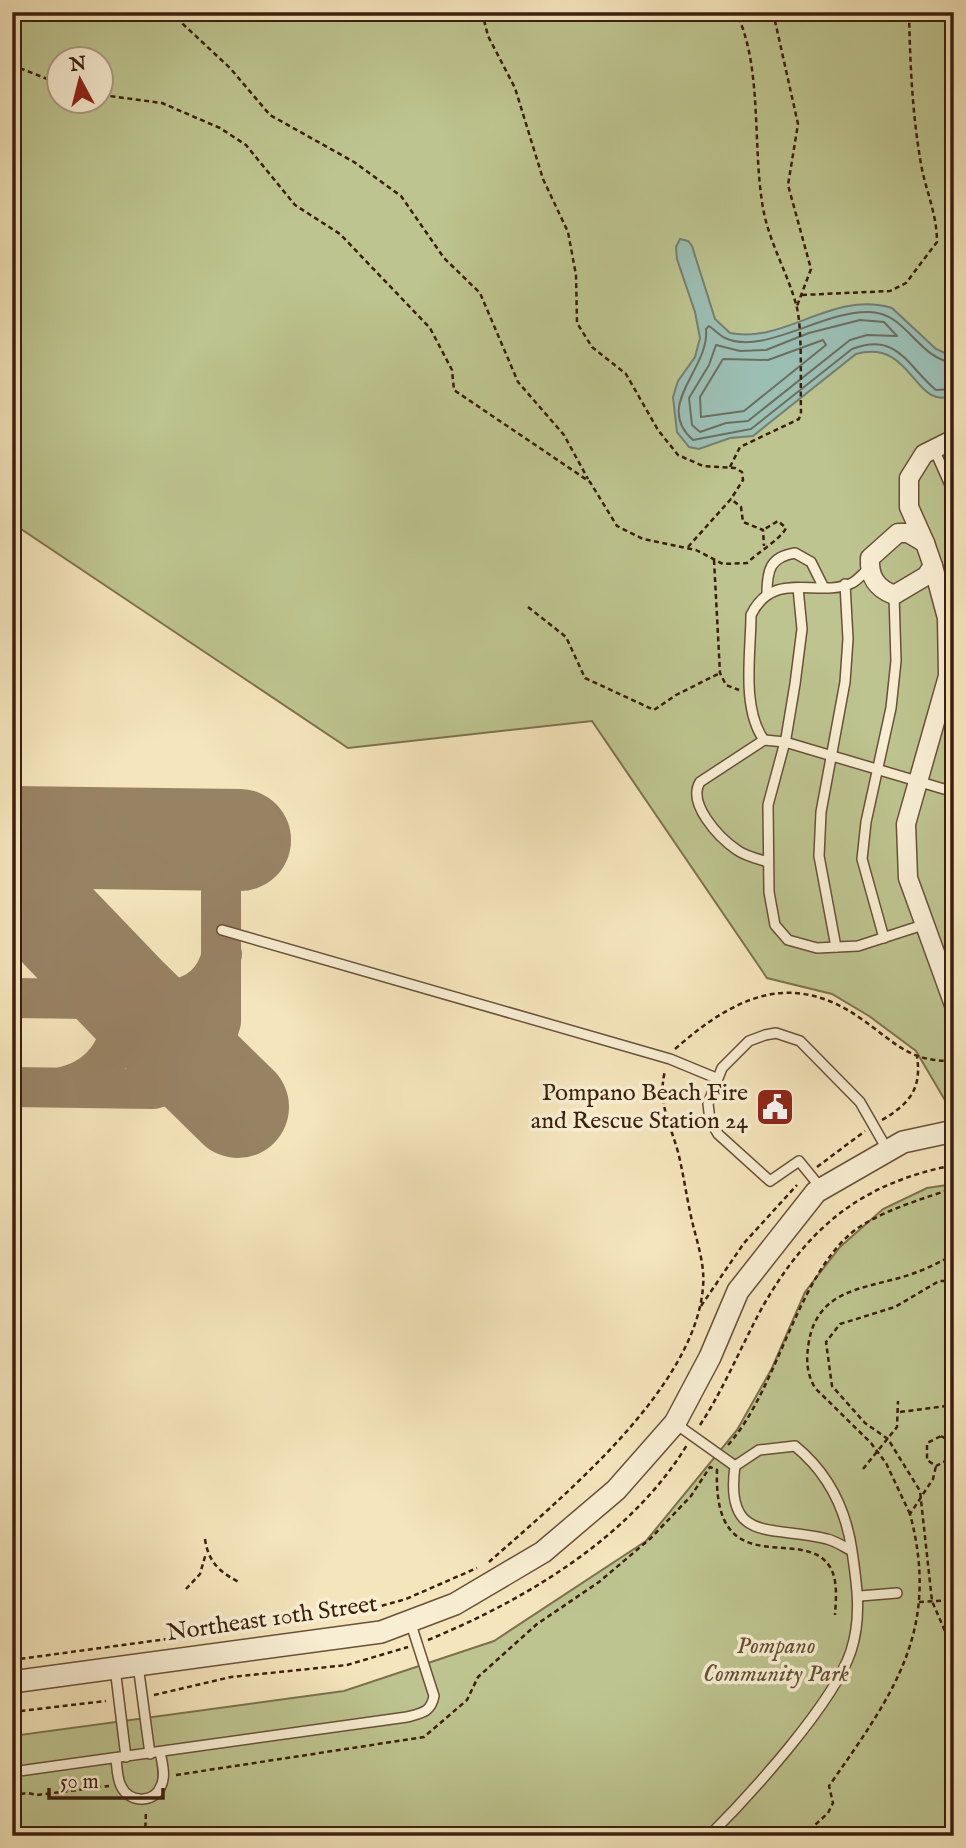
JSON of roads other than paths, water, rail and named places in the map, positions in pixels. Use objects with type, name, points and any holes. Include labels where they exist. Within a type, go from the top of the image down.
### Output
[{"type":"street","points":[[933,566],[926,576],[894,595],[877,585],[870,568],[870,558],[898,533],[909,507],[909,478],[923,454],[954,439]]},
{"type":"street","points":[[909,507],[933,566],[950,633],[948,676],[906,824],[908,878],[954,1005]]},
{"type":"street","points":[[898,533],[908,533],[925,543]]},
{"type":"street","name":"Northeast 10th Street","points":[[12,1682],[381,1632],[455,1604],[543,1552],[616,1490],[674,1423],[710,1357],[738,1291],[822,1189],[903,1142],[954,1131]]},
{"type":"lane","points":[[934,449],[954,494]]},
{"type":"lane","points":[[767,594],[769,567],[775,559],[795,553],[811,562],[823,586]]},
{"type":"lane","points":[[764,740],[756,723],[750,694],[751,615],[757,603],[767,594],[852,583],[870,568]]},
{"type":"lane","points":[[836,947],[819,856],[821,812],[845,682],[848,639],[845,584]]},
{"type":"lane","points":[[798,588],[802,629],[785,742],[768,805],[768,862],[775,925],[788,940],[817,948],[858,946],[926,924]]},
{"type":"lane","points":[[884,938],[862,859],[896,661],[894,595]]},
{"type":"lane","points":[[768,862],[738,851],[722,838],[696,800],[695,791],[700,782],[764,740],[785,742],[954,792]]},
{"type":"lane","points":[[222,930],[670,1059],[716,1078]]},
{"type":"lane","points":[[822,1189],[799,1161],[770,1181],[718,1134],[710,1120],[709,1104],[716,1078],[727,1062],[749,1041],[776,1033],[800,1041],[860,1102],[888,1151]]},
{"type":"lane","points":[[674,1423],[735,1466]]},
{"type":"lane","points":[[709,1836],[784,1750],[838,1677],[851,1651],[860,1596],[852,1551],[845,1517],[826,1478],[795,1446],[759,1450],[735,1466],[732,1484],[735,1503],[741,1519],[753,1528],[830,1539],[852,1551]]},
{"type":"lane","points":[[860,1596],[897,1593]]},
{"type":"lane","points":[[12,1772],[407,1717],[425,1712],[430,1708],[435,1696],[410,1621]]},
{"type":"lane","points":[[116,1758],[123,1790],[131,1797],[145,1800],[157,1793],[163,1783],[142,1697],[138,1665]]},
{"type":"lane","points":[[115,1668],[126,1757]]},
{"type":"water","points":[[680,239],[688,241],[692,246],[715,319],[730,333],[770,331],[849,306],[870,304],[892,308],[936,349],[954,357],[954,395],[940,398],[930,394],[890,356],[875,352],[856,354],[753,436],[730,438],[699,449],[689,447],[677,432],[673,397],[678,381],[695,357],[700,338],[695,312],[677,259],[676,247]]},
{"type":"place","name":"Pompano Beach Fire and Rescue Station 24","points":[[775,1107]]},
{"type":"park label","name":"Pompano Community Park","points":[[776,1660]]}]
